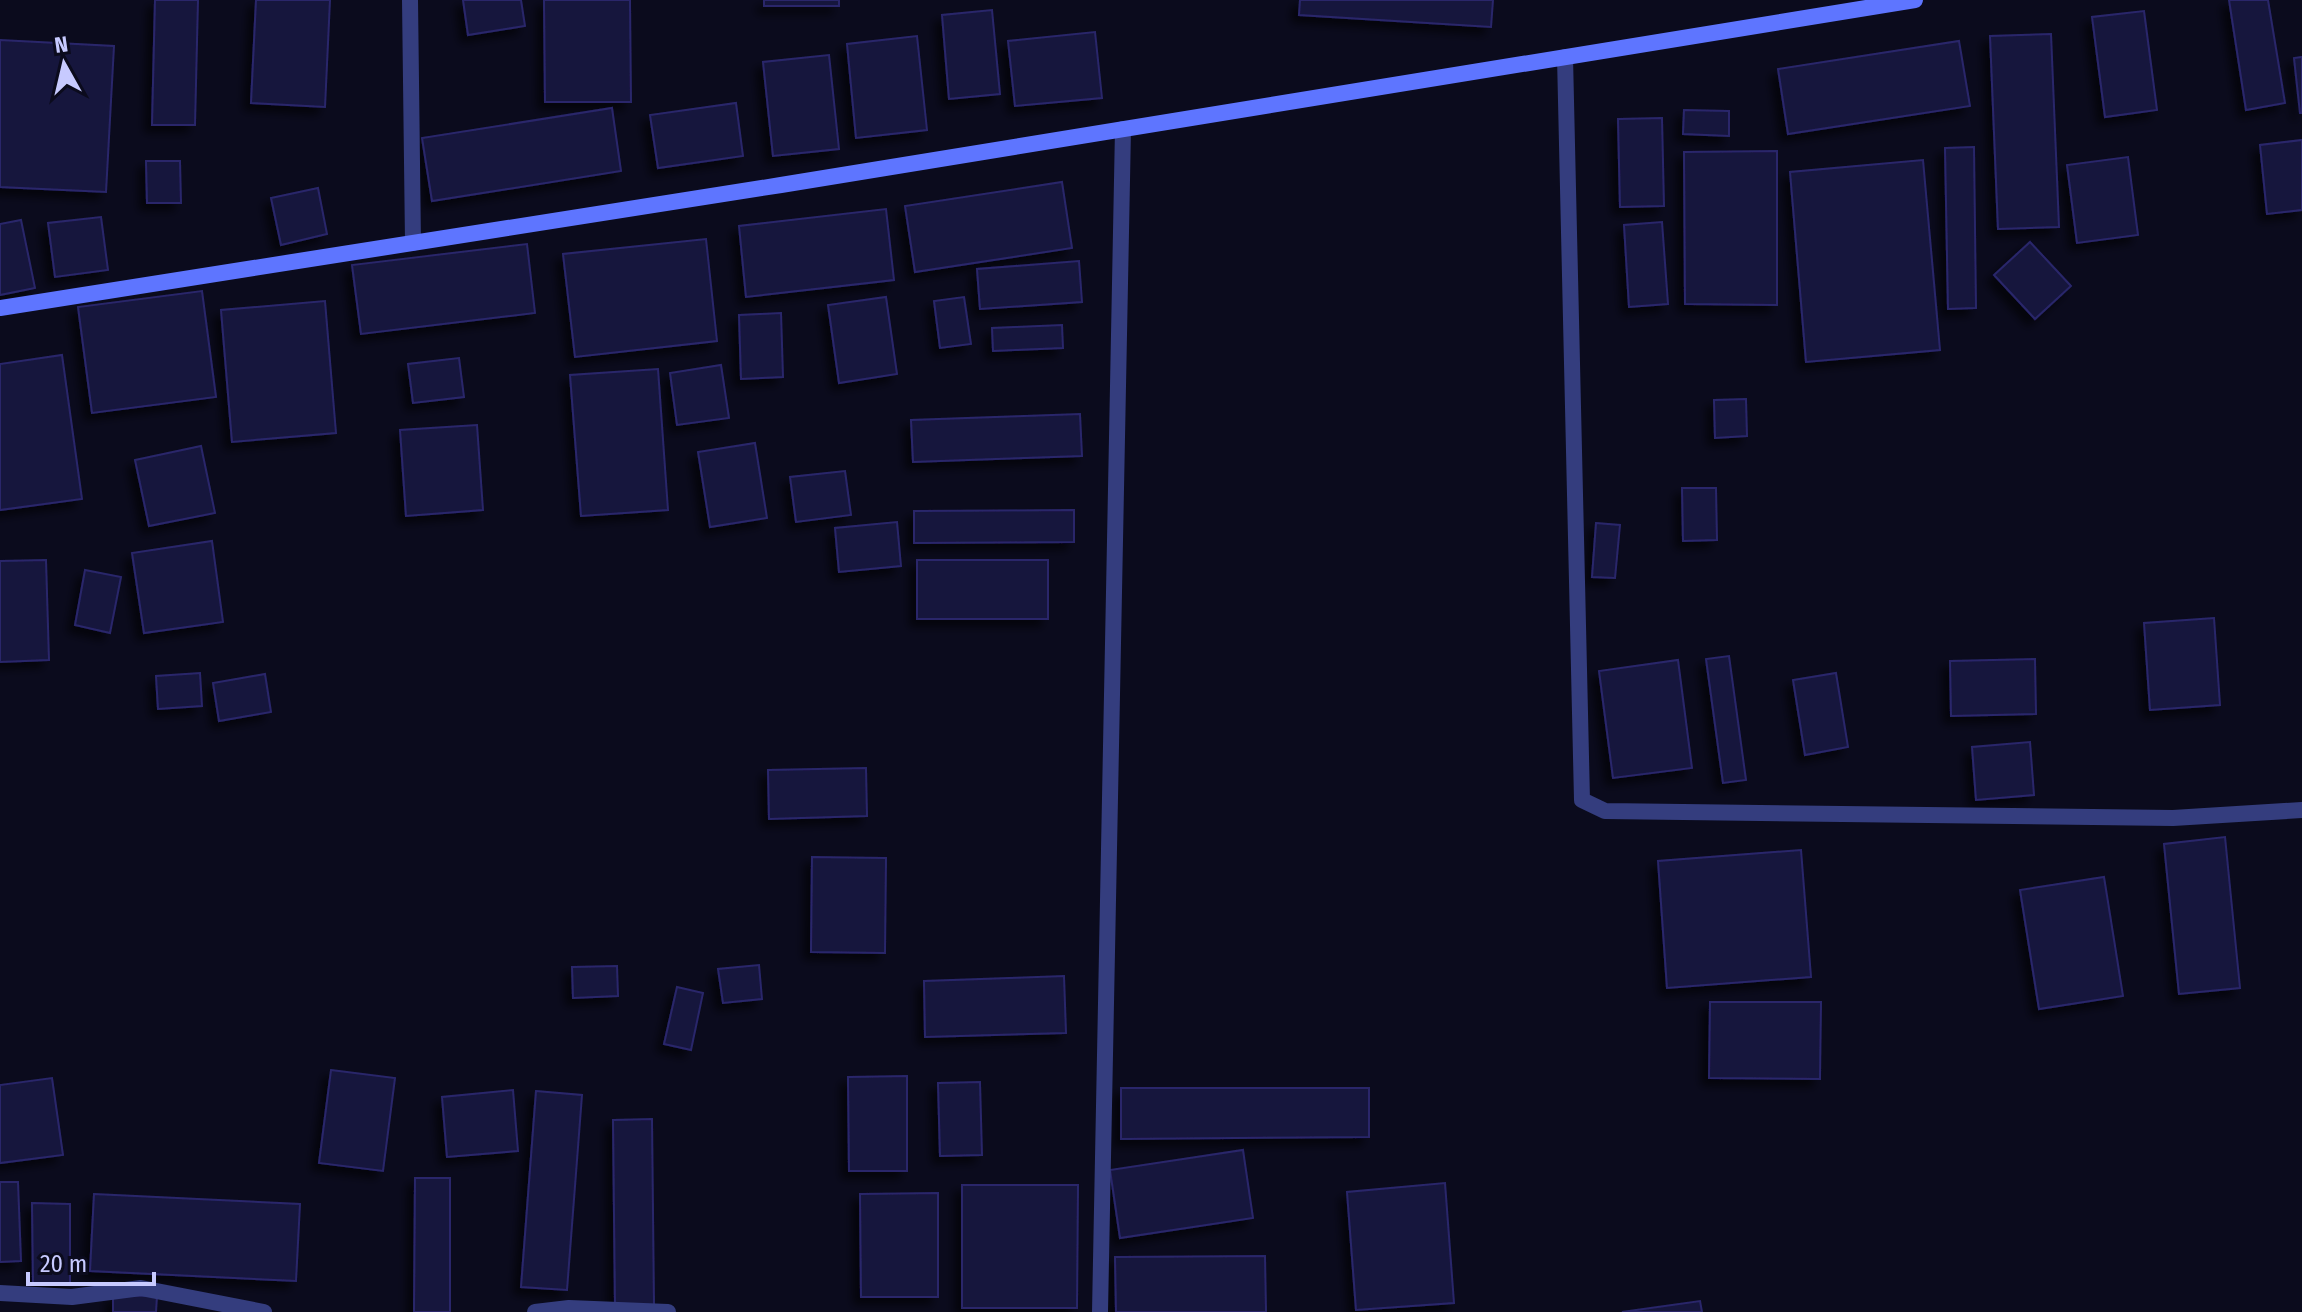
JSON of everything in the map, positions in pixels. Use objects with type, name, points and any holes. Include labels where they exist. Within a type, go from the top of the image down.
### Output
[{"type":"main road","points":[[0,308],[1915,0]]},
{"type":"street","points":[[410,0],[413,243]]},
{"type":"street","points":[[1565,57],[1582,800],[1605,811],[2173,818],[2302,810]]},
{"type":"street","points":[[1100,1312],[1123,129]]},
{"type":"street","points":[[0,1293],[72,1297],[141,1288],[264,1312]]},
{"type":"street","points":[[535,1312],[569,1308],[668,1312]]},
{"type":"building","points":[[155,0],[198,0],[195,125],[152,125]]},
{"type":"building","points":[[256,0],[330,0],[325,107],[251,103]]},
{"type":"building","points":[[463,0],[521,0],[525,26],[468,35]]},
{"type":"building","points":[[544,0],[630,0],[631,102],[545,102]]},
{"type":"building","points":[[764,0],[839,0],[839,6],[764,6]]},
{"type":"building","points":[[1300,0],[1493,0],[1491,27],[1299,15]]},
{"type":"building","points":[[2229,0],[2268,0],[2285,103],[2246,110]]},
{"type":"building","points":[[992,10],[1000,94],[949,99],[942,15]]},
{"type":"building","points":[[2144,11],[2157,110],[2105,117],[2092,17]]},
{"type":"building","points":[[1095,32],[1102,98],[1015,106],[1008,41]]},
{"type":"building","points":[[2051,34],[2059,227],[1998,229],[1990,36]]},
{"type":"building","points":[[917,36],[927,130],[856,138],[847,44]]},
{"type":"building","points":[[0,40],[114,46],[106,192],[0,187]]},
{"type":"building","points":[[1959,41],[1970,106],[1788,134],[1778,69]]},
{"type":"building","points":[[829,55],[839,149],[773,156],[763,62]]},
{"type":"building","points":[[2302,57],[2302,113],[2300,113],[2294,58]]},
{"type":"building","points":[[736,103],[743,156],[658,168],[650,115]]},
{"type":"building","points":[[612,108],[621,171],[432,201],[422,138]]},
{"type":"building","points":[[1684,110],[1729,111],[1729,136],[1683,134]]},
{"type":"building","points":[[1662,118],[1664,206],[1620,207],[1618,119]]},
{"type":"building","points":[[2302,140],[2302,210],[2267,214],[2260,145]]},
{"type":"building","points":[[1974,147],[1976,308],[1948,309],[1945,148]]},
{"type":"building","points":[[1777,151],[1777,305],[1685,304],[1684,152]]},
{"type":"building","points":[[2128,157],[2138,235],[2077,243],[2067,165]]},
{"type":"building","points":[[1923,160],[1940,350],[1806,362],[1790,172]]},
{"type":"building","points":[[146,161],[180,161],[181,203],[147,203]]},
{"type":"building","points":[[1062,182],[1072,248],[915,272],[905,206]]},
{"type":"building","points":[[318,188],[327,234],[281,245],[271,198]]},
{"type":"building","points":[[886,209],[894,280],[746,297],[739,226]]},
{"type":"building","points":[[101,217],[108,270],[55,277],[48,223]]},
{"type":"building","points":[[21,220],[35,288],[0,295],[0,224]]},
{"type":"building","points":[[1662,222],[1668,304],[1629,307],[1624,225]]},
{"type":"building","points":[[706,239],[717,341],[575,357],[563,254]]},
{"type":"building","points":[[2030,242],[2071,286],[2035,319],[1994,275]]},
{"type":"building","points":[[527,244],[535,313],[361,334],[352,265]]},
{"type":"building","points":[[1079,261],[1082,302],[980,309],[977,269]]},
{"type":"building","points":[[202,291],[216,397],[92,413],[78,307]]},
{"type":"building","points":[[886,297],[897,374],[839,383],[828,305]]},
{"type":"building","points":[[964,297],[971,344],[940,348],[934,301]]},
{"type":"building","points":[[325,301],[336,433],[232,442],[221,310]]},
{"type":"building","points":[[781,313],[783,377],[741,379],[739,315]]},
{"type":"building","points":[[1062,325],[1063,348],[993,351],[992,328]]},
{"type":"building","points":[[62,355],[82,499],[0,510],[0,364]]},
{"type":"building","points":[[459,358],[464,397],[413,403],[408,364]]},
{"type":"building","points":[[721,365],[729,418],[677,425],[670,373]]},
{"type":"building","points":[[658,369],[668,510],[581,516],[570,375]]},
{"type":"building","points":[[1746,399],[1747,436],[1715,438],[1714,400]]},
{"type":"building","points":[[1080,414],[1082,456],[913,462],[911,420]]},
{"type":"building","points":[[477,425],[483,510],[406,516],[400,430]]},
{"type":"building","points":[[755,443],[767,518],[710,527],[698,452]]},
{"type":"building","points":[[201,446],[215,513],[149,526],[135,460]]},
{"type":"building","points":[[845,471],[851,515],[796,522],[790,477]]},
{"type":"building","points":[[1682,488],[1716,488],[1717,540],[1683,541]]},
{"type":"building","points":[[1074,510],[1074,542],[914,543],[914,511]]},
{"type":"building","points":[[897,522],[901,566],[839,572],[835,528]]},
{"type":"building","points":[[1596,523],[1620,525],[1615,578],[1592,577]]},
{"type":"building","points":[[212,541],[223,622],[144,633],[132,553]]},
{"type":"building","points":[[46,560],[49,660],[0,662],[0,561]]},
{"type":"building","points":[[917,560],[1048,560],[1048,619],[917,619]]},
{"type":"building","points":[[85,570],[121,577],[110,633],[75,625]]},
{"type":"building","points":[[2214,618],[2220,705],[2150,710],[2144,623]]},
{"type":"building","points":[[1729,656],[1746,780],[1723,783],[1706,659]]},
{"type":"building","points":[[2035,659],[2036,714],[1951,716],[1950,661]]},
{"type":"building","points":[[1678,660],[1692,768],[1613,778],[1599,671]]},
{"type":"building","points":[[200,673],[202,706],[158,709],[156,676]]},
{"type":"building","points":[[1836,673],[1848,747],[1805,755],[1793,680]]},
{"type":"building","points":[[265,674],[271,712],[219,721],[213,683]]},
{"type":"building","points":[[2030,742],[2034,795],[1976,800],[1972,747]]},
{"type":"building","points":[[866,768],[867,816],[769,819],[768,770]]},
{"type":"building","points":[[2225,837],[2240,988],[2179,994],[2164,844]]},
{"type":"building","points":[[1801,850],[1811,977],[1667,988],[1658,861]]},
{"type":"building","points":[[812,857],[886,858],[885,953],[811,952]]},
{"type":"building","points":[[2104,877],[2123,996],[2039,1009],[2020,890]]},
{"type":"building","points":[[759,965],[762,999],[723,1003],[718,969]]},
{"type":"building","points":[[617,966],[618,996],[573,998],[572,967]]},
{"type":"building","points":[[1064,976],[1066,1033],[925,1037],[924,981]]},
{"type":"building","points":[[677,987],[703,993],[691,1050],[664,1044]]},
{"type":"building","points":[[1710,1002],[1821,1002],[1820,1079],[1709,1078]]},
{"type":"building","points":[[331,1070],[395,1078],[383,1171],[319,1163]]},
{"type":"building","points":[[907,1076],[907,1171],[849,1171],[848,1077]]},
{"type":"building","points":[[52,1078],[63,1155],[0,1163],[0,1085]]},
{"type":"building","points":[[980,1082],[982,1155],[940,1156],[938,1083]]},
{"type":"building","points":[[1121,1088],[1369,1088],[1369,1137],[1121,1139]]},
{"type":"building","points":[[513,1090],[518,1151],[447,1157],[442,1097]]},
{"type":"building","points":[[536,1091],[582,1095],[567,1290],[521,1287]]},
{"type":"building","points":[[652,1119],[654,1306],[615,1306],[613,1120]]},
{"type":"building","points":[[1243,1150],[1253,1218],[1120,1238],[1110,1170]]},
{"type":"building","points":[[415,1178],[450,1178],[450,1312],[414,1312]]},
{"type":"building","points":[[0,1182],[18,1182],[21,1261],[0,1262]]},
{"type":"building","points":[[1445,1183],[1454,1303],[1356,1310],[1347,1192]]},
{"type":"building","points":[[962,1185],[1078,1185],[1077,1308],[962,1308]]},
{"type":"building","points":[[938,1193],[938,1297],[861,1297],[860,1194]]},
{"type":"building","points":[[94,1194],[300,1204],[296,1281],[90,1271]]},
{"type":"building","points":[[32,1203],[70,1204],[70,1284],[33,1284]]},
{"type":"building","points":[[1265,1256],[1266,1312],[1116,1312],[1115,1257]]},
{"type":"building","points":[[113,1295],[157,1296],[156,1312],[113,1312]]},
{"type":"building","points":[[1700,1301],[1702,1312],[1622,1312]]}]
